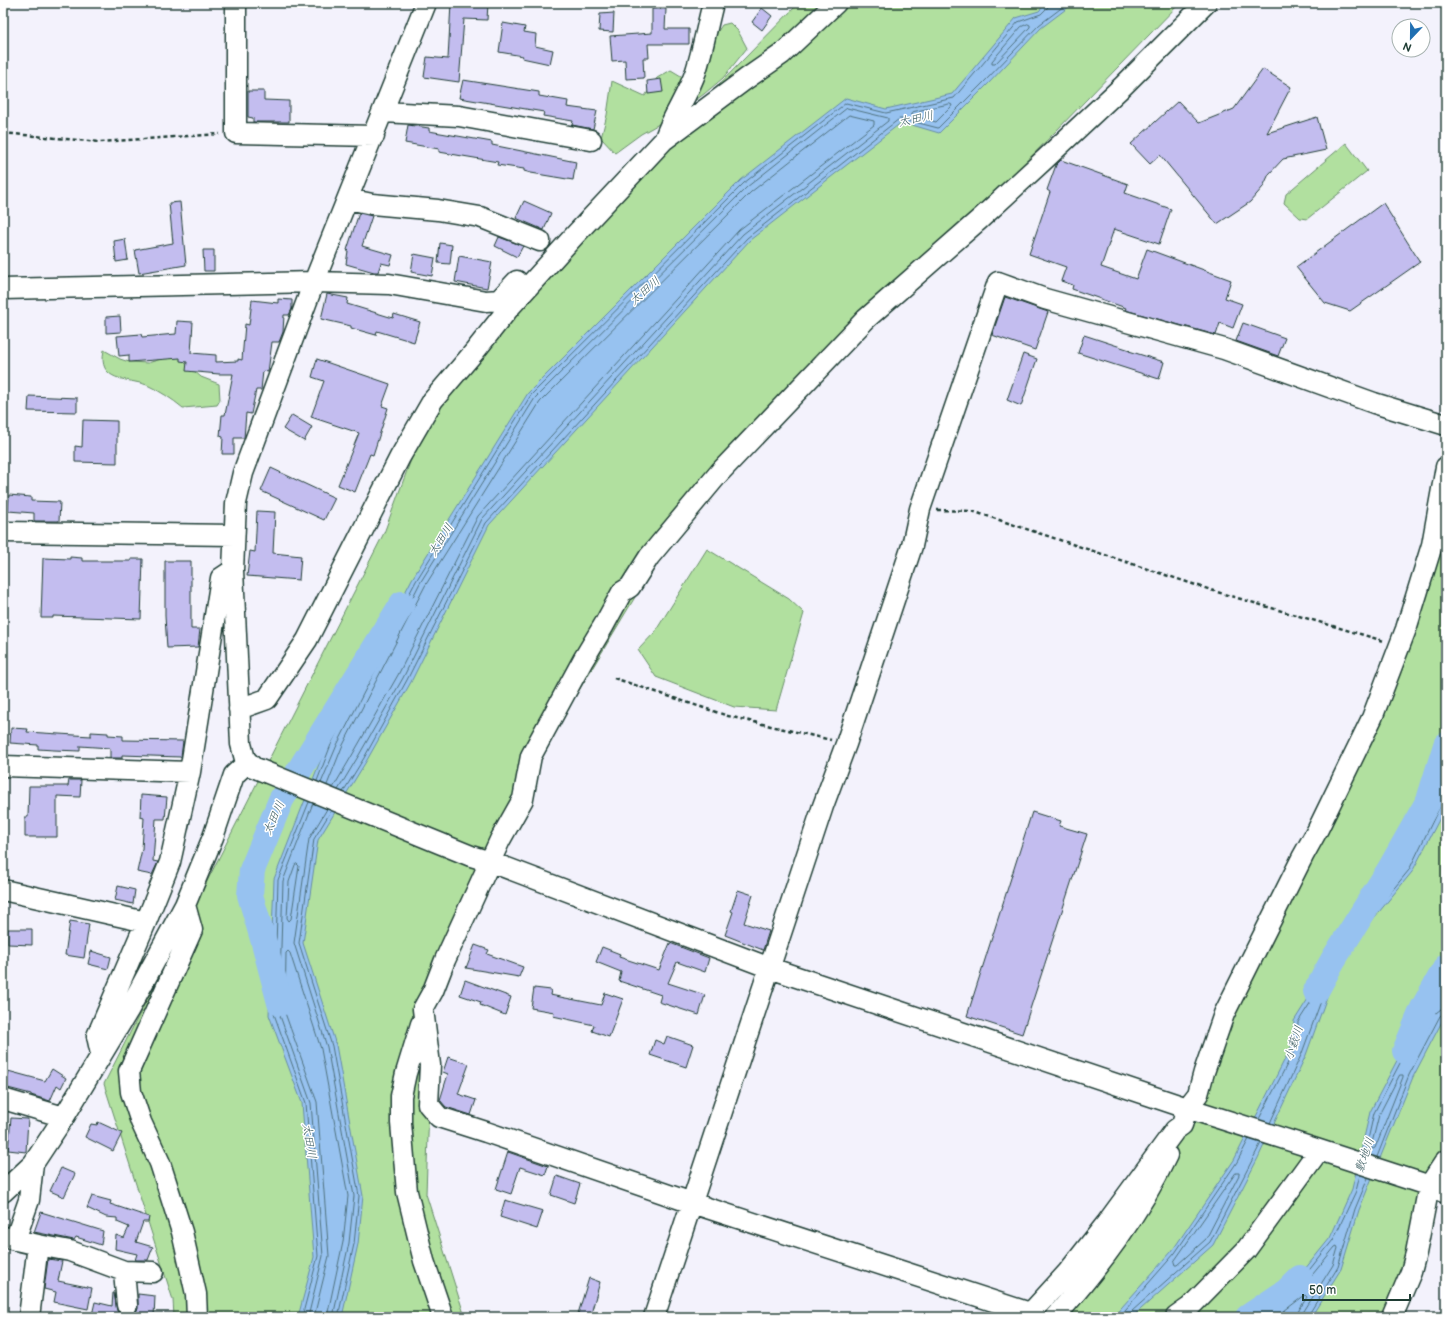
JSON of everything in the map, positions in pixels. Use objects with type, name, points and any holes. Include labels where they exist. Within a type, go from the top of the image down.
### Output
[{"type":"street","points":[[236,3],[236,134],[374,136]]},
{"type":"street","points":[[426,3],[374,136],[314,282],[243,473],[236,503],[233,570],[240,744],[245,759],[250,765],[471,856],[491,862],[770,968],[1184,1116],[1320,1150],[1433,1188]]},
{"type":"street","points":[[664,140],[670,123],[686,96],[696,72],[712,3]]},
{"type":"street","points":[[1206,3],[1123,86],[1015,187],[866,319],[720,472],[649,557],[630,587],[622,592],[531,756],[523,799],[500,840],[445,960],[433,991],[423,1009],[430,1065],[428,1104],[439,1117],[1028,1315],[1068,1272],[1106,1224],[1176,1130],[1198,1094],[1224,1014],[1367,729],[1406,629],[1432,545],[1446,467]]},
{"type":"street","points":[[239,709],[267,699],[307,640],[400,457],[432,400],[475,351],[509,308],[664,140],[782,54],[829,6]]},
{"type":"street","points":[[383,112],[459,116],[591,140]]},
{"type":"street","points":[[348,199],[372,204],[438,210],[480,217],[540,241]]},
{"type":"street","points":[[3,289],[314,282],[389,284],[486,301],[499,300],[538,258],[575,235]]},
{"type":"street","points":[[654,1317],[823,806],[846,744],[912,546],[920,509],[998,282],[1045,299],[1224,349],[1374,403],[1446,425]]},
{"type":"street","points":[[3,532],[234,535]]},
{"type":"street","points":[[101,1054],[96,1036],[146,922],[170,862],[190,772],[221,578],[233,570]]},
{"type":"street","points":[[3,1192],[33,1164],[64,1117],[129,1009],[185,905],[213,837],[234,775],[250,765]]},
{"type":"street","points":[[3,766],[190,772]]},
{"type":"street","points":[[3,890],[146,922]]},
{"type":"street","points":[[185,905],[192,930],[129,1071],[131,1092],[141,1122],[160,1163],[182,1232],[196,1294],[198,1317]]},
{"type":"street","points":[[423,1016],[406,1073],[401,1096],[401,1123],[407,1192],[424,1261],[443,1317]]},
{"type":"street","points":[[3,1099],[64,1117]]},
{"type":"street","points":[[1055,1317],[1086,1282],[1138,1209],[1154,1183],[1184,1116]]},
{"type":"street","points":[[1176,1317],[1190,1307],[1246,1250],[1320,1150]]},
{"type":"street","points":[[1392,1317],[1411,1272],[1433,1188],[1446,1160]]},
{"type":"street","points":[[33,1164],[29,1200],[9,1239],[70,1251],[124,1271],[154,1272]]},
{"type":"street","points":[[30,1317],[38,1245]]},
{"type":"street","points":[[124,1271],[127,1305]]},
{"type":"path","points":[[3,133],[99,142],[236,134]]},
{"type":"path","points":[[920,509],[972,511],[1217,592],[1400,645]]},
{"type":"path","points":[[614,678],[728,716],[846,744]]},
{"type":"green space","points":[[799,3],[1180,3],[685,514],[519,790],[433,991],[426,1194],[465,1317],[174,1317],[173,1300],[104,1084],[384,533],[433,400],[631,174]]},
{"type":"green space","points":[[730,23],[738,31],[747,48],[723,78],[675,115],[641,134],[615,153],[601,138],[607,115],[612,81],[645,96],[657,78],[671,70],[686,79],[722,25]]},
{"type":"green space","points":[[1346,143],[1367,171],[1307,219],[1300,218],[1284,203],[1286,194]]},
{"type":"green space","points":[[178,344],[184,362],[201,377],[219,384],[220,400],[217,405],[183,408],[166,395],[152,387],[115,377],[105,368],[103,360],[104,350],[129,362],[148,363],[164,358]]},
{"type":"green space","points":[[1446,460],[1446,1176],[1429,1186],[1390,1317],[1054,1317],[1187,1108],[1364,734],[1441,531]]},
{"type":"green space","points":[[707,549],[789,599],[804,613],[776,710],[734,707],[656,677],[638,650],[655,632]]},
{"type":"water","points":[[1046,3],[1074,3],[1041,28],[939,133],[902,122],[750,240],[489,525],[411,682],[367,760],[318,840],[303,943],[336,1045],[363,1196],[358,1244],[342,1317],[298,1317],[314,1257],[302,1103],[269,1015],[274,879],[328,741],[412,579],[528,393],[741,180],[846,98],[886,109],[952,94],[1016,18],[1039,11]]},
{"type":"water","points":[[1446,753],[1446,801],[1441,816],[1412,872],[1341,958],[1306,1055],[1258,1158],[1213,1245],[1132,1317],[1113,1317],[1172,1251],[1234,1160],[1293,1043],[1294,1021],[1399,855]]},
{"type":"water","points":[[1446,967],[1446,1014],[1413,1077],[1359,1210],[1341,1269],[1311,1317],[1251,1317],[1292,1285],[1330,1238],[1352,1189],[1370,1112]]},
{"type":"building","points":[[451,3],[488,3],[487,20],[464,19],[459,82],[424,77],[427,57],[448,59]]},
{"type":"building","points":[[762,8],[772,16],[762,30],[752,22]]},
{"type":"building","points":[[652,9],[666,9],[665,29],[689,29],[689,44],[648,44],[649,58],[643,58],[644,78],[626,79],[625,60],[612,61],[610,36],[652,33]]},
{"type":"building","points":[[614,13],[613,32],[599,31],[600,14]]},
{"type":"building","points":[[503,23],[525,27],[524,32],[536,34],[535,46],[553,50],[550,64],[522,58],[523,56],[499,52]]},
{"type":"building","points":[[1263,69],[1291,87],[1267,133],[1317,117],[1326,150],[1283,159],[1269,174],[1263,187],[1250,202],[1217,224],[1160,155],[1150,164],[1131,144],[1178,101],[1199,123],[1234,109]]},
{"type":"building","points":[[661,79],[663,92],[648,94],[647,81]]},
{"type":"building","points":[[463,80],[539,92],[539,96],[568,101],[567,107],[597,111],[593,129],[572,125],[573,121],[543,116],[544,112],[459,98]]},
{"type":"building","points":[[248,91],[264,91],[264,100],[289,101],[289,122],[253,122],[253,118],[248,117]]},
{"type":"building","points":[[408,125],[429,128],[429,131],[492,142],[492,145],[576,162],[573,180],[531,173],[524,171],[524,169],[497,165],[498,162],[439,152],[439,149],[405,143]]},
{"type":"building","points":[[1061,160],[1128,184],[1125,193],[1171,209],[1159,244],[1114,229],[1101,267],[1136,279],[1147,249],[1231,280],[1225,298],[1242,304],[1233,328],[1220,323],[1216,335],[1125,310],[1126,308],[1072,289],[1073,285],[1061,281],[1066,267],[1029,254],[1050,192],[1047,190],[1056,165]]},
{"type":"building","points":[[524,201],[551,213],[544,230],[516,218]]},
{"type":"building","points":[[180,202],[186,265],[139,273],[135,250],[173,243],[169,203]]},
{"type":"building","points":[[1383,203],[1420,262],[1350,311],[1325,303],[1296,267]]},
{"type":"building","points":[[359,213],[372,216],[362,246],[393,255],[390,265],[381,263],[378,272],[346,264],[347,250]]},
{"type":"building","points":[[499,237],[523,246],[517,257],[495,246]]},
{"type":"building","points":[[125,239],[128,260],[116,262],[114,241]]},
{"type":"building","points":[[440,243],[452,245],[450,264],[438,263]]},
{"type":"building","points":[[203,250],[214,250],[214,271],[204,271]]},
{"type":"building","points":[[414,254],[435,258],[432,276],[411,272]]},
{"type":"building","points":[[459,256],[492,262],[487,288],[455,282]]},
{"type":"building","points":[[327,294],[348,298],[347,304],[393,318],[394,314],[420,322],[414,342],[377,331],[376,335],[351,328],[351,326],[321,319]]},
{"type":"building","points":[[1005,297],[1048,312],[1035,350],[992,335]]},
{"type":"building","points":[[278,299],[292,300],[292,309],[289,315],[284,315],[283,332],[279,342],[272,342],[268,372],[263,371],[261,390],[256,390],[251,414],[246,413],[244,438],[234,438],[234,454],[222,454],[223,437],[220,436],[222,415],[225,415],[233,374],[186,371],[187,362],[180,361],[180,358],[129,362],[129,355],[119,356],[117,336],[141,334],[142,337],[176,334],[177,321],[193,322],[191,353],[216,355],[216,362],[238,361],[238,359],[242,360],[245,324],[249,325],[252,300],[278,303]]},
{"type":"building","points":[[120,316],[121,332],[106,333],[106,317]]},
{"type":"building","points":[[1243,323],[1285,338],[1278,356],[1236,341]]},
{"type":"building","points":[[1084,335],[1164,362],[1159,379],[1078,353]]},
{"type":"building","points":[[1023,354],[1037,359],[1021,406],[1007,400]]},
{"type":"building","points":[[317,359],[390,384],[382,406],[388,408],[373,455],[370,454],[355,492],[338,485],[359,433],[311,417],[324,381],[312,377]]},
{"type":"building","points":[[29,396],[77,398],[77,412],[28,411]]},
{"type":"building","points":[[292,415],[312,427],[304,441],[283,429]]},
{"type":"building","points":[[83,420],[117,421],[117,463],[75,462],[75,446],[82,447]]},
{"type":"building","points":[[271,468],[335,498],[324,520],[261,491]]},
{"type":"building","points":[[9,495],[31,497],[31,501],[60,502],[59,521],[34,521],[34,513],[8,511]]},
{"type":"building","points":[[257,511],[275,512],[273,553],[301,556],[299,580],[247,576],[250,551],[255,552]]},
{"type":"building","points":[[70,557],[82,558],[82,561],[131,561],[131,559],[143,559],[141,619],[53,616],[53,618],[41,618],[43,558],[70,559]]},
{"type":"building","points":[[165,561],[191,561],[191,629],[200,629],[198,647],[167,648],[165,616]]},
{"type":"building","points":[[11,728],[28,729],[27,732],[91,736],[91,732],[108,733],[108,735],[123,736],[123,740],[183,741],[181,757],[122,755],[122,758],[110,758],[110,748],[80,746],[80,751],[54,750],[38,749],[38,745],[10,743]]},
{"type":"building","points":[[69,780],[81,780],[80,797],[57,796],[57,837],[25,837],[25,817],[28,817],[29,786],[68,786]]},
{"type":"building","points":[[141,795],[167,797],[165,819],[156,819],[153,861],[158,862],[152,875],[137,872],[142,849],[144,818],[140,817]]},
{"type":"building","points":[[1032,812],[1061,821],[1059,826],[1087,834],[1022,1034],[967,1016]]},
{"type":"building","points":[[118,886],[135,890],[133,904],[115,900]]},
{"type":"building","points":[[738,890],[753,895],[744,923],[769,931],[763,950],[725,935],[733,912],[731,911]]},
{"type":"building","points":[[70,921],[89,924],[84,958],[65,955]]},
{"type":"building","points":[[8,929],[32,929],[32,945],[8,944]]},
{"type":"building","points":[[670,943],[709,958],[705,972],[677,962],[668,983],[705,995],[699,1015],[659,1002],[661,995],[619,981],[621,972],[596,962],[602,947],[620,954],[619,957],[659,970]]},
{"type":"building","points":[[475,945],[489,950],[487,954],[523,967],[519,977],[466,968]]},
{"type":"building","points":[[91,951],[111,957],[108,969],[88,964]]},
{"type":"building","points":[[465,980],[511,997],[505,1015],[480,1005],[481,1002],[460,995]]},
{"type":"building","points":[[534,988],[551,990],[550,995],[601,1005],[605,993],[623,999],[609,1037],[592,1031],[594,1025],[553,1016],[554,1012],[531,1008]]},
{"type":"building","points":[[667,1036],[693,1045],[686,1067],[650,1055],[655,1040],[664,1044]]},
{"type":"building","points":[[448,1057],[469,1064],[458,1094],[476,1100],[471,1115],[446,1107],[440,1100],[448,1074],[443,1072]]},
{"type":"building","points":[[52,1069],[66,1078],[61,1088],[57,1085],[50,1101],[4,1087],[8,1071],[45,1081]]},
{"type":"building","points":[[11,1118],[28,1119],[26,1152],[8,1150]]},
{"type":"building","points":[[98,1122],[122,1133],[113,1151],[85,1137],[91,1124],[97,1125]]},
{"type":"building","points":[[508,1152],[548,1166],[545,1175],[520,1167],[511,1194],[496,1189]]},
{"type":"building","points":[[61,1168],[75,1174],[64,1197],[50,1191]]},
{"type":"building","points":[[557,1176],[580,1184],[574,1203],[551,1195]]},
{"type":"building","points":[[92,1196],[111,1201],[110,1204],[149,1217],[148,1222],[143,1222],[136,1242],[153,1247],[148,1260],[135,1260],[137,1254],[115,1249],[116,1235],[124,1238],[129,1227],[117,1222],[117,1218],[106,1217],[87,1208]]},
{"type":"building","points":[[505,1200],[543,1211],[537,1229],[500,1217]]},
{"type":"building","points":[[41,1212],[103,1231],[101,1245],[76,1237],[74,1240],[34,1232]]},
{"type":"building","points":[[48,1259],[62,1261],[58,1281],[92,1288],[88,1309],[54,1302],[56,1292],[44,1289]]},
{"type":"building","points":[[589,1278],[600,1282],[590,1317],[577,1317]]},
{"type":"building","points":[[113,1293],[117,1311],[122,1315],[128,1316],[133,1315],[138,1309],[138,1294],[155,1296],[154,1317],[102,1317],[92,1315],[95,1302],[112,1306]]},
{"type":"waterway","name":"太田川","points":[[280,1003],[250,895],[252,870],[281,800],[402,604]]},
{"type":"waterway","name":"小薮川","points":[[1316,991],[1333,960],[1390,869],[1429,800],[1446,745]]},
{"type":"waterway","name":"敷地川","points":[[1405,1051],[1423,1008],[1446,967]]},
{"type":"waterway","name":"敷地川","points":[[1248,1317],[1287,1291],[1300,1278]]}]
